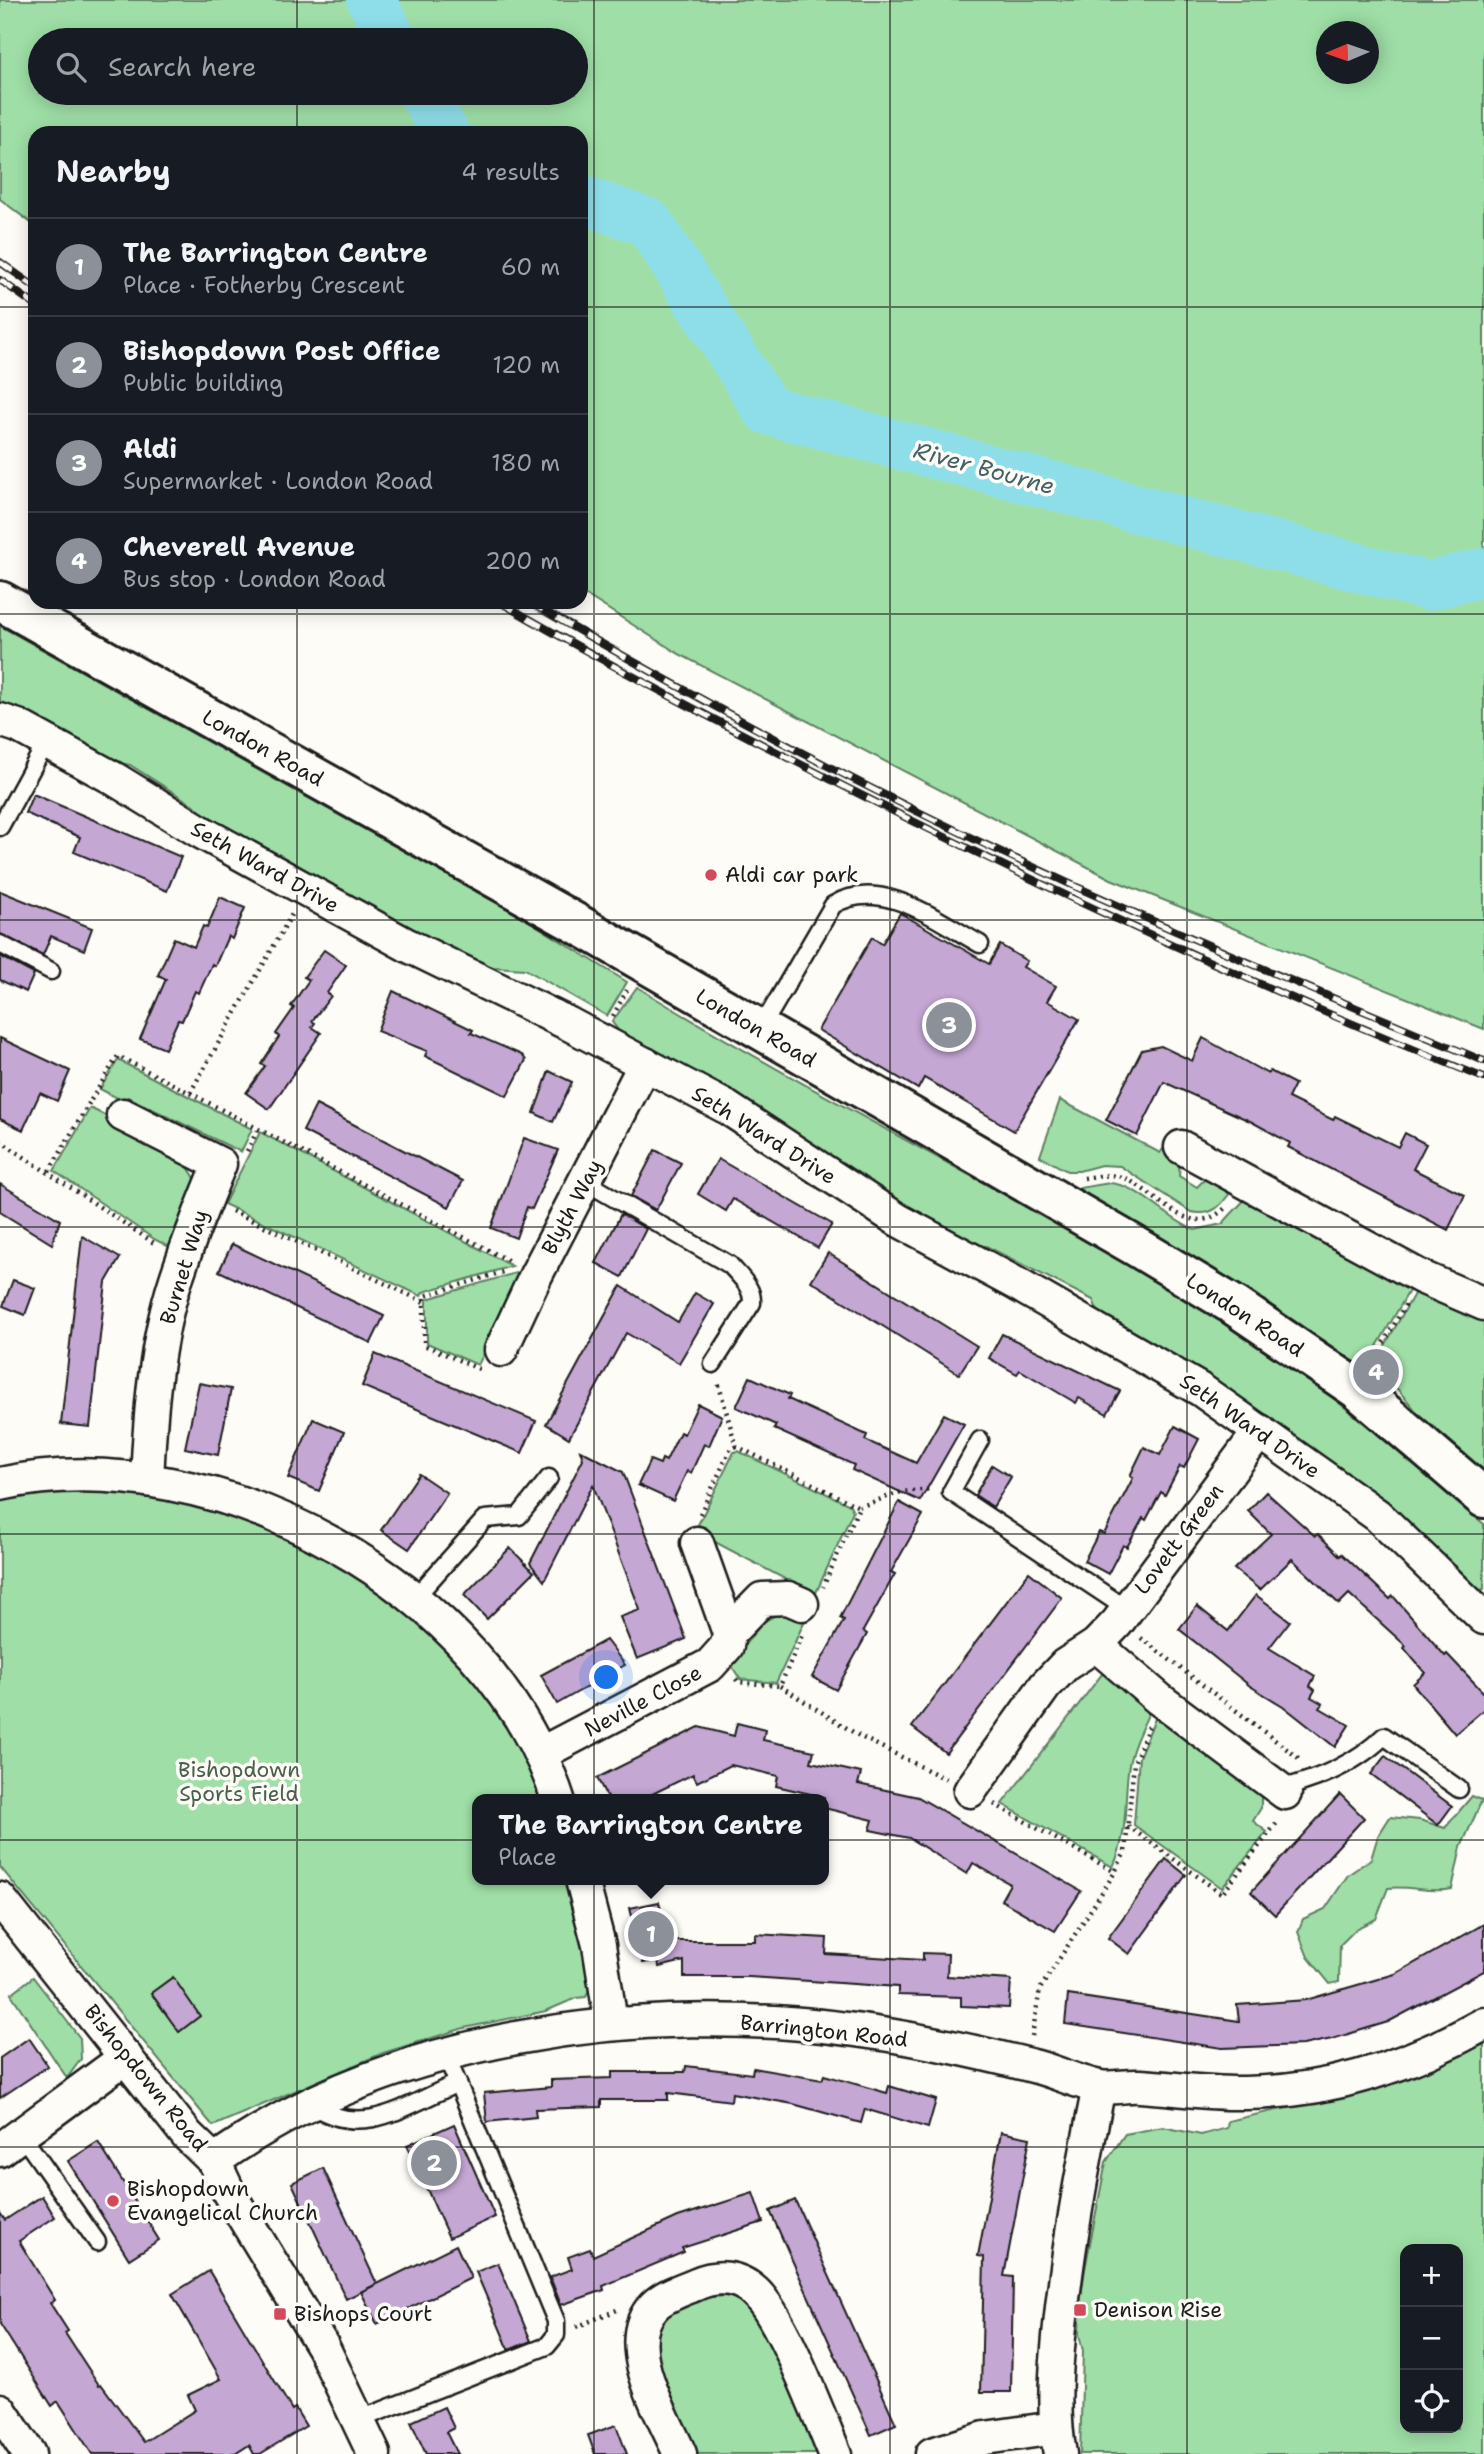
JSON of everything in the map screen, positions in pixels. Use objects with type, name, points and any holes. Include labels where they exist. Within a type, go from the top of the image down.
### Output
[{"type":"highway","name":"London Road","points":[[0,601],[760,1030],[1235,1306],[1357,1389],[1484,1498]]},
{"type":"street","name":"Seth Ward Drive","points":[[0,720],[47,741],[201,832],[407,946],[726,1107],[910,1227],[1015,1283],[1201,1390],[1377,1515],[1484,1618]]},
{"type":"street","name":"Blyth Way","points":[[501,1350],[536,1275],[645,1064]]},
{"type":"street","name":"Burnet Way","points":[[123,1115],[220,1164],[184,1257],[164,1326],[156,1376],[147,1480]]},
{"type":"street","points":[[1181,1147],[1421,1277],[1484,1304]]},
{"type":"street","name":"Lovett Green","points":[[970,1791],[1045,1686],[1065,1665],[1096,1645],[1122,1615],[1260,1431]]},
{"type":"street","points":[[0,1484],[79,1477],[147,1480],[233,1499],[276,1515],[345,1552],[413,1600],[484,1667],[528,1729],[556,1794]]},
{"type":"street","points":[[697,1543],[729,1633]]},
{"type":"street","name":"Neville Close","points":[[540,1754],[710,1665],[727,1646],[729,1633],[762,1599],[788,1598],[802,1604]]},
{"type":"street","points":[[1096,1645],[1159,1699],[1282,1791]]},
{"type":"street","points":[[583,1885],[599,1945],[611,2022]]},
{"type":"street","name":"Bishopdown Road","points":[[0,1899],[187,2135],[214,2161],[229,2193],[323,2347],[364,2443]]},
{"type":"street","name":"Barrington Road","points":[[214,2161],[245,2138],[312,2105],[370,2081],[452,2069],[542,2034],[611,2022],[705,2019],[857,2030],[1027,2064],[1099,2087],[1138,2086],[1243,2093],[1306,2087],[1410,2062],[1484,2024]]},
{"type":"street","points":[[10,2142],[126,2057]]},
{"type":"street","points":[[932,2454],[985,2438],[1058,2441],[1056,2362],[1065,2272],[1099,2087]]},
{"type":"street","points":[[680,2454],[640,2358],[640,2330],[654,2306],[665,2297],[716,2277],[744,2283],[767,2305],[835,2454]]},
{"type":"street","points":[[0,2410],[29,2454]]},
{"type":"lane","points":[[0,827],[47,741]]},
{"type":"lane","points":[[760,1030],[833,905],[843,898],[886,896],[981,944]]},
{"type":"lane","points":[[0,944],[51,971]]},
{"type":"lane","points":[[586,1182],[730,1265],[748,1286],[752,1303],[713,1364]]},
{"type":"lane","points":[[980,1440],[951,1492],[1122,1615]]},
{"type":"lane","points":[[413,1600],[485,1519],[519,1516],[549,1478]]},
{"type":"lane","points":[[1282,1791],[1349,1762],[1384,1736],[1460,1789]]},
{"type":"lane","points":[[364,2443],[547,2346],[556,2335],[551,2309],[452,2069]]},
{"type":"lane","points":[[10,2142],[97,2242]]},
{"type":"path","points":[[190,1093],[306,889]]},
{"type":"path","points":[[48,1171],[118,1056],[520,1267],[424,1296],[424,1345],[495,1376],[501,1350]]},
{"type":"path","points":[[91,1100],[123,1115]]},
{"type":"path","points":[[0,1141],[157,1245],[184,1257]]},
{"type":"path","points":[[205,1199],[424,1302]]},
{"type":"path","points":[[1357,1389],[1421,1277]]},
{"type":"path","points":[[697,1543],[693,1528],[731,1448],[736,1446],[713,1364]]},
{"type":"path","points":[[859,1507],[901,1492],[944,1488],[951,1492]]},
{"type":"path","points":[[1122,1615],[1322,1775]]},
{"type":"path","points":[[780,1686],[861,1737],[970,1791],[1115,1872]]},
{"type":"path","points":[[1027,2064],[1040,1989],[1125,1852],[1134,1763],[1159,1699]]},
{"type":"path","points":[[1128,1826],[1222,1894],[1270,1834],[1291,1802],[1282,1791]]},
{"type":"path","points":[[556,2335],[642,2299],[654,2306]]},
{"type":"green space","points":[[0,0],[1484,0],[1484,1029],[1111,879],[679,654],[588,596],[588,126],[28,126],[28,221],[0,199]]},
{"type":"green space","points":[[0,626],[527,920],[627,982],[607,1016],[525,969],[493,967],[443,950],[208,819],[195,806],[130,765],[102,759],[0,709]]},
{"type":"green space","points":[[637,987],[715,1034],[1114,1256],[1297,1371],[1352,1413],[1484,1524],[1484,1589],[1479,1590],[1456,1566],[1449,1571],[1101,1319],[1093,1300],[986,1246],[964,1246],[625,1039],[612,1022]]},
{"type":"green space","points":[[118,1060],[252,1129],[241,1152],[128,1097],[125,1102],[100,1089]]},
{"type":"green space","points":[[1060,1100],[1160,1153],[1163,1149],[1168,1152],[1178,1163],[1179,1176],[1197,1187],[1208,1176],[1235,1186],[1217,1208],[1199,1213],[1191,1212],[1120,1166],[1101,1165],[1067,1171],[1040,1156]]},
{"type":"green space","points":[[90,1108],[151,1138],[179,1158],[190,1170],[197,1183],[175,1250],[154,1239],[54,1171]]},
{"type":"green space","points":[[260,1132],[512,1266],[423,1292],[421,1296],[224,1204]]},
{"type":"green space","points":[[1110,1183],[1133,1190],[1195,1230],[1222,1224],[1249,1195],[1413,1284],[1365,1367],[1315,1341],[1067,1190]]},
{"type":"green space","points":[[519,1272],[525,1274],[478,1365],[427,1343],[427,1299]]},
{"type":"green space","points":[[1418,1287],[1484,1316],[1484,1480],[1440,1439],[1375,1363]]},
{"type":"green space","points":[[738,1451],[850,1505],[853,1511],[815,1595],[700,1534],[698,1525],[734,1452]]},
{"type":"green space","name":"Bishopdown Sports Field","points":[[108,1490],[209,1504],[302,1541],[383,1592],[430,1630],[495,1700],[543,1794],[472,1794],[472,1885],[573,1885],[590,1955],[590,1985],[586,1997],[576,1998],[546,2011],[464,2028],[383,2053],[213,2126],[0,1867],[0,1498],[33,1493]]},
{"type":"green space","points":[[783,1611],[806,1618],[776,1683],[740,1679],[730,1663],[763,1622]]},
{"type":"green space","points":[[1106,1669],[1153,1704],[1130,1762],[1123,1832],[1113,1867],[1002,1804]]},
{"type":"green space","points":[[1159,1709],[1261,1793],[1261,1808],[1253,1821],[1267,1832],[1222,1888],[1134,1825],[1139,1757]]},
{"type":"green space","points":[[1472,1796],[1482,1800],[1461,1847],[1452,1889],[1436,1891],[1388,1888],[1376,1919],[1357,1928],[1340,1945],[1339,1982],[1330,1984],[1308,1957],[1298,1932],[1303,1919],[1325,1909],[1348,1875],[1371,1859],[1378,1836],[1390,1817],[1420,1820],[1445,1828]]},
{"type":"green space","points":[[33,1977],[80,2038],[81,2059],[67,2078],[11,1994]]},
{"type":"green space","points":[[1484,2044],[1484,2454],[1080,2454],[1083,2351],[1079,2334],[1080,2303],[1106,2162],[1125,2134],[1163,2127],[1201,2135],[1227,2128],[1228,2121],[1393,2084]]},
{"type":"green space","points":[[730,2296],[743,2305],[770,2342],[806,2416],[820,2454],[688,2454],[650,2355],[658,2327],[668,2315],[708,2297]]},
{"type":"building","points":[[33,794],[181,857],[167,891],[74,852],[80,837],[25,813]]},
{"type":"building","points":[[0,891],[92,928],[84,950],[51,936],[43,955],[0,934]]},
{"type":"building","points":[[220,897],[245,908],[232,939],[228,936],[215,966],[212,964],[199,993],[195,991],[182,1021],[178,1020],[165,1049],[140,1039],[166,979],[158,975],[174,938],[194,947],[203,926],[207,928]]},
{"type":"building","points":[[900,913],[989,964],[1000,945],[1027,961],[1023,967],[1056,986],[1047,1001],[1079,1019],[1014,1131],[924,1078],[918,1089],[818,1030],[872,937],[882,944]]},
{"type":"building","points":[[324,950],[346,965],[327,993],[331,996],[312,1021],[315,1023],[312,1027],[321,1033],[269,1109],[246,1093],[265,1066],[261,1064],[279,1037],[276,1034],[309,980],[304,977]]},
{"type":"building","points":[[0,956],[34,974],[26,992],[0,980]]},
{"type":"building","points":[[393,991],[473,1030],[471,1033],[522,1055],[526,1060],[507,1096],[425,1056],[427,1051],[377,1031]]},
{"type":"building","points":[[0,1038],[70,1071],[57,1101],[40,1093],[23,1130],[0,1119]]},
{"type":"building","points":[[1203,1038],[1268,1074],[1270,1071],[1295,1084],[1288,1098],[1333,1120],[1335,1116],[1398,1147],[1405,1133],[1426,1144],[1413,1169],[1465,1195],[1448,1230],[1288,1147],[1290,1143],[1252,1122],[1164,1082],[1137,1136],[1106,1120],[1142,1050],[1161,1046],[1192,1061]]},
{"type":"building","points":[[549,1071],[572,1082],[553,1122],[534,1113]]},
{"type":"building","points":[[316,1105],[463,1181],[449,1207],[303,1131]]},
{"type":"building","points":[[524,1138],[558,1150],[532,1209],[527,1207],[516,1238],[491,1228]]},
{"type":"building","points":[[655,1150],[681,1163],[656,1210],[631,1196]]},
{"type":"building","points":[[718,1159],[832,1224],[818,1248],[733,1199],[726,1211],[698,1194]]},
{"type":"building","points":[[0,1184],[60,1220],[52,1244],[0,1212]]},
{"type":"building","points":[[621,1214],[646,1229],[622,1277],[596,1263]]},
{"type":"building","points":[[82,1236],[120,1258],[106,1282],[90,1427],[61,1424]]},
{"type":"building","points":[[232,1244],[384,1316],[371,1343],[219,1271]]},
{"type":"building","points":[[828,1253],[977,1346],[959,1374],[811,1281]]},
{"type":"building","points":[[13,1280],[35,1288],[25,1315],[3,1306]]},
{"type":"building","points":[[621,1286],[678,1322],[695,1293],[714,1304],[679,1363],[626,1333],[569,1438],[546,1424]]},
{"type":"building","points":[[1002,1334],[1120,1391],[1107,1414],[1079,1398],[1076,1403],[1020,1370],[1017,1374],[989,1358]]},
{"type":"building","points":[[375,1354],[536,1421],[522,1453],[362,1386]]},
{"type":"building","points":[[750,1377],[790,1395],[788,1399],[867,1435],[865,1440],[916,1463],[944,1414],[964,1424],[920,1501],[852,1470],[854,1465],[774,1429],[776,1425],[736,1407]]},
{"type":"building","points":[[199,1383],[231,1389],[218,1455],[185,1448]]},
{"type":"building","points":[[698,1404],[722,1416],[709,1446],[704,1444],[691,1473],[687,1471],[673,1501],[638,1485],[650,1460],[660,1464],[662,1459],[666,1461],[680,1432],[684,1434]]},
{"type":"building","points":[[313,1419],[344,1432],[319,1491],[288,1478]]},
{"type":"building","points":[[1175,1426],[1199,1439],[1184,1468],[1180,1466],[1165,1495],[1161,1492],[1127,1547],[1123,1545],[1108,1574],[1084,1561],[1099,1532],[1104,1534],[1133,1478],[1130,1476],[1144,1447],[1160,1455]]},
{"type":"building","points":[[580,1450],[623,1472],[686,1639],[637,1659],[620,1617],[640,1610],[593,1485],[544,1581],[530,1563],[583,1459]]},
{"type":"building","points":[[992,1465],[1011,1477],[993,1507],[975,1495]]},
{"type":"building","points":[[419,1474],[447,1493],[409,1549],[381,1530]]},
{"type":"building","points":[[1266,1492],[1315,1536],[1318,1534],[1340,1556],[1342,1554],[1390,1599],[1393,1596],[1445,1656],[1447,1654],[1484,1693],[1484,1709],[1455,1734],[1413,1684],[1425,1673],[1404,1648],[1406,1646],[1349,1594],[1339,1604],[1292,1559],[1260,1590],[1234,1569],[1271,1534],[1248,1511]]},
{"type":"building","points":[[899,1502],[923,1515],[891,1572],[895,1574],[863,1631],[867,1634],[836,1690],[812,1677],[844,1620],[840,1618]]},
{"type":"building","points":[[510,1548],[534,1572],[487,1619],[464,1595]]},
{"type":"building","points":[[1029,1572],[1062,1598],[946,1753],[912,1727]]},
{"type":"building","points":[[1256,1595],[1290,1621],[1269,1648],[1315,1676],[1310,1686],[1315,1690],[1311,1697],[1323,1704],[1320,1708],[1349,1725],[1335,1747],[1283,1706],[1250,1686],[1179,1629],[1197,1606],[1228,1631]]},
{"type":"building","points":[[606,1640],[625,1665],[557,1704],[541,1675]]},
{"type":"building","points":[[737,1723],[765,1730],[763,1740],[814,1751],[811,1762],[861,1773],[858,1784],[918,1797],[1081,1891],[1055,1931],[1001,1900],[1010,1884],[973,1863],[967,1874],[909,1838],[870,1830],[873,1820],[829,1809],[829,1794],[811,1794],[776,1786],[778,1776],[731,1765],[697,1782],[693,1774],[652,1794],[605,1794],[597,1778],[699,1727],[734,1736]]},
{"type":"building","points":[[1385,1756],[1452,1806],[1438,1825],[1371,1774]]},
{"type":"building","points":[[1340,1794],[1364,1818],[1275,1915],[1251,1892]]},
{"type":"building","points":[[1166,1859],[1186,1875],[1129,1954],[1108,1938]]},
{"type":"building","points":[[659,1902],[669,1941],[755,1941],[755,1934],[827,1938],[826,1954],[923,1960],[923,1953],[948,1954],[947,1976],[1011,1980],[1009,2008],[961,2006],[961,1997],[898,1995],[898,1987],[749,1977],[684,1977],[684,1961],[659,1967],[658,1960],[643,1963],[630,1908]]},
{"type":"building","points":[[1484,1924],[1484,1971],[1388,2022],[1332,2039],[1303,2045],[1222,2048],[1065,2024],[1068,1995],[1239,2021],[1237,2005],[1306,2000],[1395,1974]]},
{"type":"building","points":[[173,1977],[200,2016],[179,2032],[151,1993]]},
{"type":"building","points":[[29,2038],[48,2066],[0,2098],[0,2058]]},
{"type":"building","points":[[686,2066],[752,2074],[753,2068],[822,2080],[824,2075],[887,2093],[889,2086],[936,2100],[928,2128],[865,2109],[861,2123],[793,2104],[732,2093],[731,2101],[668,2093],[668,2100],[601,2100],[601,2107],[535,2109],[536,2117],[487,2122],[484,2093],[551,2087],[551,2080],[612,2078],[612,2072],[685,2072]]},
{"type":"building","points":[[454,2124],[495,2217],[449,2238],[407,2145]]},
{"type":"building","points":[[1001,2132],[1030,2138],[1004,2276],[1013,2277],[1011,2392],[981,2392],[984,2257],[978,2256]]},
{"type":"building","name":"Bishopdown Evangelical Church","points":[[98,2142],[159,2240],[129,2259],[68,2161]]},
{"type":"building","points":[[323,2168],[377,2284],[346,2299],[292,2183]]},
{"type":"building","points":[[753,2193],[763,2222],[682,2248],[684,2252],[603,2286],[604,2290],[561,2305],[550,2277],[572,2269],[568,2257],[590,2249],[593,2256],[678,2217]]},
{"type":"building","points":[[42,2196],[55,2217],[19,2241],[55,2300],[50,2303],[68,2331],[65,2333],[99,2385],[101,2384],[144,2442],[195,2410],[188,2395],[221,2379],[172,2294],[209,2271],[292,2410],[295,2408],[306,2426],[260,2454],[254,2454],[249,2445],[235,2454],[92,2454],[58,2401],[52,2406],[0,2324],[0,2213],[5,2220]]},
{"type":"building","points":[[795,2200],[896,2424],[871,2435],[770,2211]]},
{"type":"building","points":[[456,2245],[471,2278],[377,2324],[361,2292]]},
{"type":"building","points":[[498,2263],[531,2341],[509,2350],[476,2272]]},
{"type":"building","points":[[444,2407],[454,2428],[446,2432],[457,2454],[426,2454],[411,2422]]},
{"type":"building","points":[[616,2425],[627,2454],[595,2454],[588,2435]]},
{"type":"waterway","name":"River Bourne","points":[[371,0],[386,28]]},
{"type":"waterway","name":"River Bourne","points":[[430,105],[441,126]]},
{"type":"waterway","name":"River Bourne","points":[[588,201],[649,223],[767,410],[1428,586],[1484,572]]},
{"type":"railway","points":[[0,262],[28,282]]},
{"type":"railway","points":[[0,280],[28,300]]},
{"type":"railway","points":[[512,609],[604,661],[867,798],[1128,925],[1305,1004],[1484,1078]]},
{"type":"railway","points":[[541,609],[749,725],[973,839],[1215,948],[1484,1061]]},
{"type":"place","name":"Aldi car park","points":[[711,875]]},
{"type":"place","name":"Aldi","points":[[949,1025]]},
{"type":"place","name":"Cheverell Avenue","points":[[1376,1372]]},
{"type":"place","name":"The Barrington Centre","points":[[651,1934]]},
{"type":"place","name":"Bishopdown Post Office","points":[[434,2163]]},
{"type":"place","name":"Bishopdown Evangelical Church","points":[[113,2201]]},
{"type":"place","name":"Denison Rise","points":[[1080,2310]]},
{"type":"place","name":"Bishops Court","points":[[280,2314]]}]
